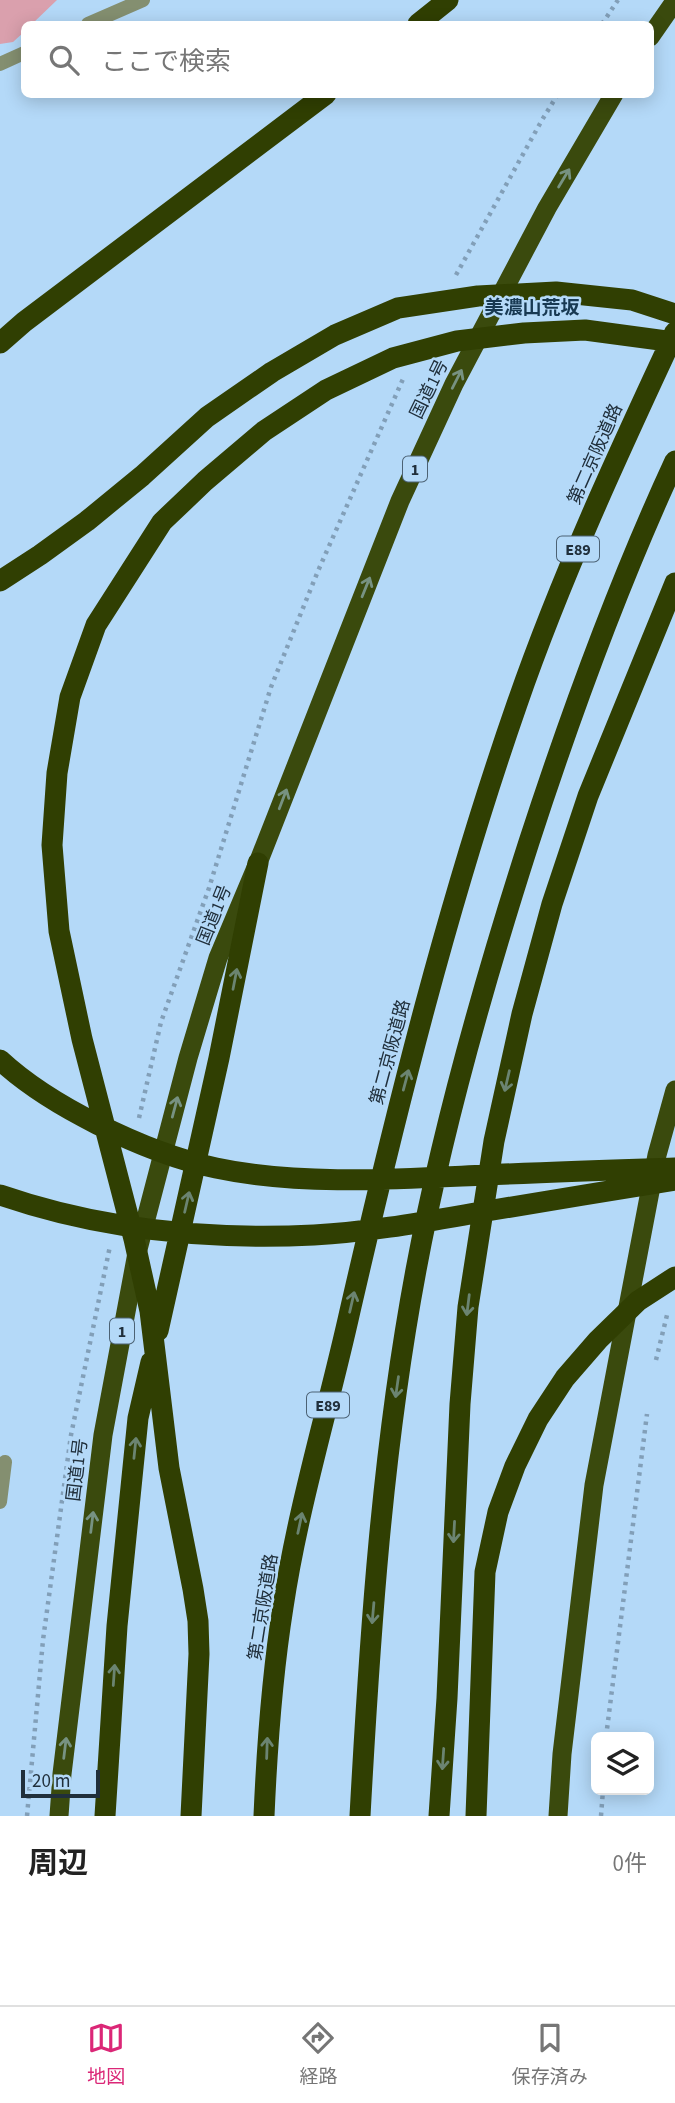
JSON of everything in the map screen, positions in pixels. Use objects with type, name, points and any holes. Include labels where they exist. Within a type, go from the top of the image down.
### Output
[{"type":"highway","points":[[422,21],[448,0]]},
{"type":"highway","points":[[654,31],[675,1]]},
{"type":"highway","points":[[0,343],[24,322],[321,98]]},
{"type":"highway","name":"国道1号","points":[[59,1816],[103,1435],[137,1253],[188,1058],[218,958],[400,501],[454,384],[547,208],[612,98]]},
{"type":"highway","points":[[0,581],[87,521],[207,417],[272,372],[335,335],[398,308],[478,296],[556,292],[632,300],[675,314]]},
{"type":"highway","points":[[191,1816],[199,1654],[198,1621],[169,1468],[150,1311],[135,1239],[82,1039],[59,931],[52,845],[57,773],[70,697],[96,625],[162,522],[264,431],[326,390],[393,358],[457,341],[537,332],[585,330],[675,342]]},
{"type":"highway","name":"第二京阪道路","points":[[264,1816],[268,1734],[283,1606],[389,1141],[452,905],[517,703],[570,567],[675,332]]},
{"type":"highway","points":[[360,1816],[379,1536],[397,1390],[416,1271],[441,1150],[507,911],[567,726],[644,529],[675,461]]},
{"type":"highway","points":[[439,1816],[460,1404],[468,1307],[494,1141],[522,1014],[552,904],[588,796],[675,583]]},
{"type":"highway","points":[[105,1816],[117,1626],[138,1418],[219,1058],[258,863]]},
{"type":"highway","points":[[0,1060],[35,1088],[78,1115],[152,1150],[217,1168],[305,1178],[358,1178],[675,1168]]},
{"type":"highway","points":[[558,1816],[562,1754],[594,1485],[657,1155],[675,1090]]},
{"type":"highway","points":[[0,1195],[39,1208],[104,1223],[167,1232],[240,1236],[315,1235],[396,1227],[675,1180]]},
{"type":"highway","points":[[476,1816],[485,1572],[498,1512],[515,1466],[538,1419],[565,1378],[598,1340],[638,1301],[675,1277]]},
{"type":"street","points":[[95,21],[144,0]]},
{"type":"street","points":[[0,64],[21,54]]},
{"type":"street","points":[[0,1502],[5,1462]]},
{"type":"path","points":[[604,21],[618,0]]},
{"type":"path","points":[[656,1360],[669,1306]]},
{"type":"path","points":[[607,1732],[647,1414]]},
{"type":"path","points":[[601,1816],[603,1795]]},
{"type":"shaded area","points":[[0,0],[57,0],[35,21],[21,21],[21,35],[13,42],[0,44]]},
{"type":"district","name":"美濃山荒坂","points":[[532,307]]}]
